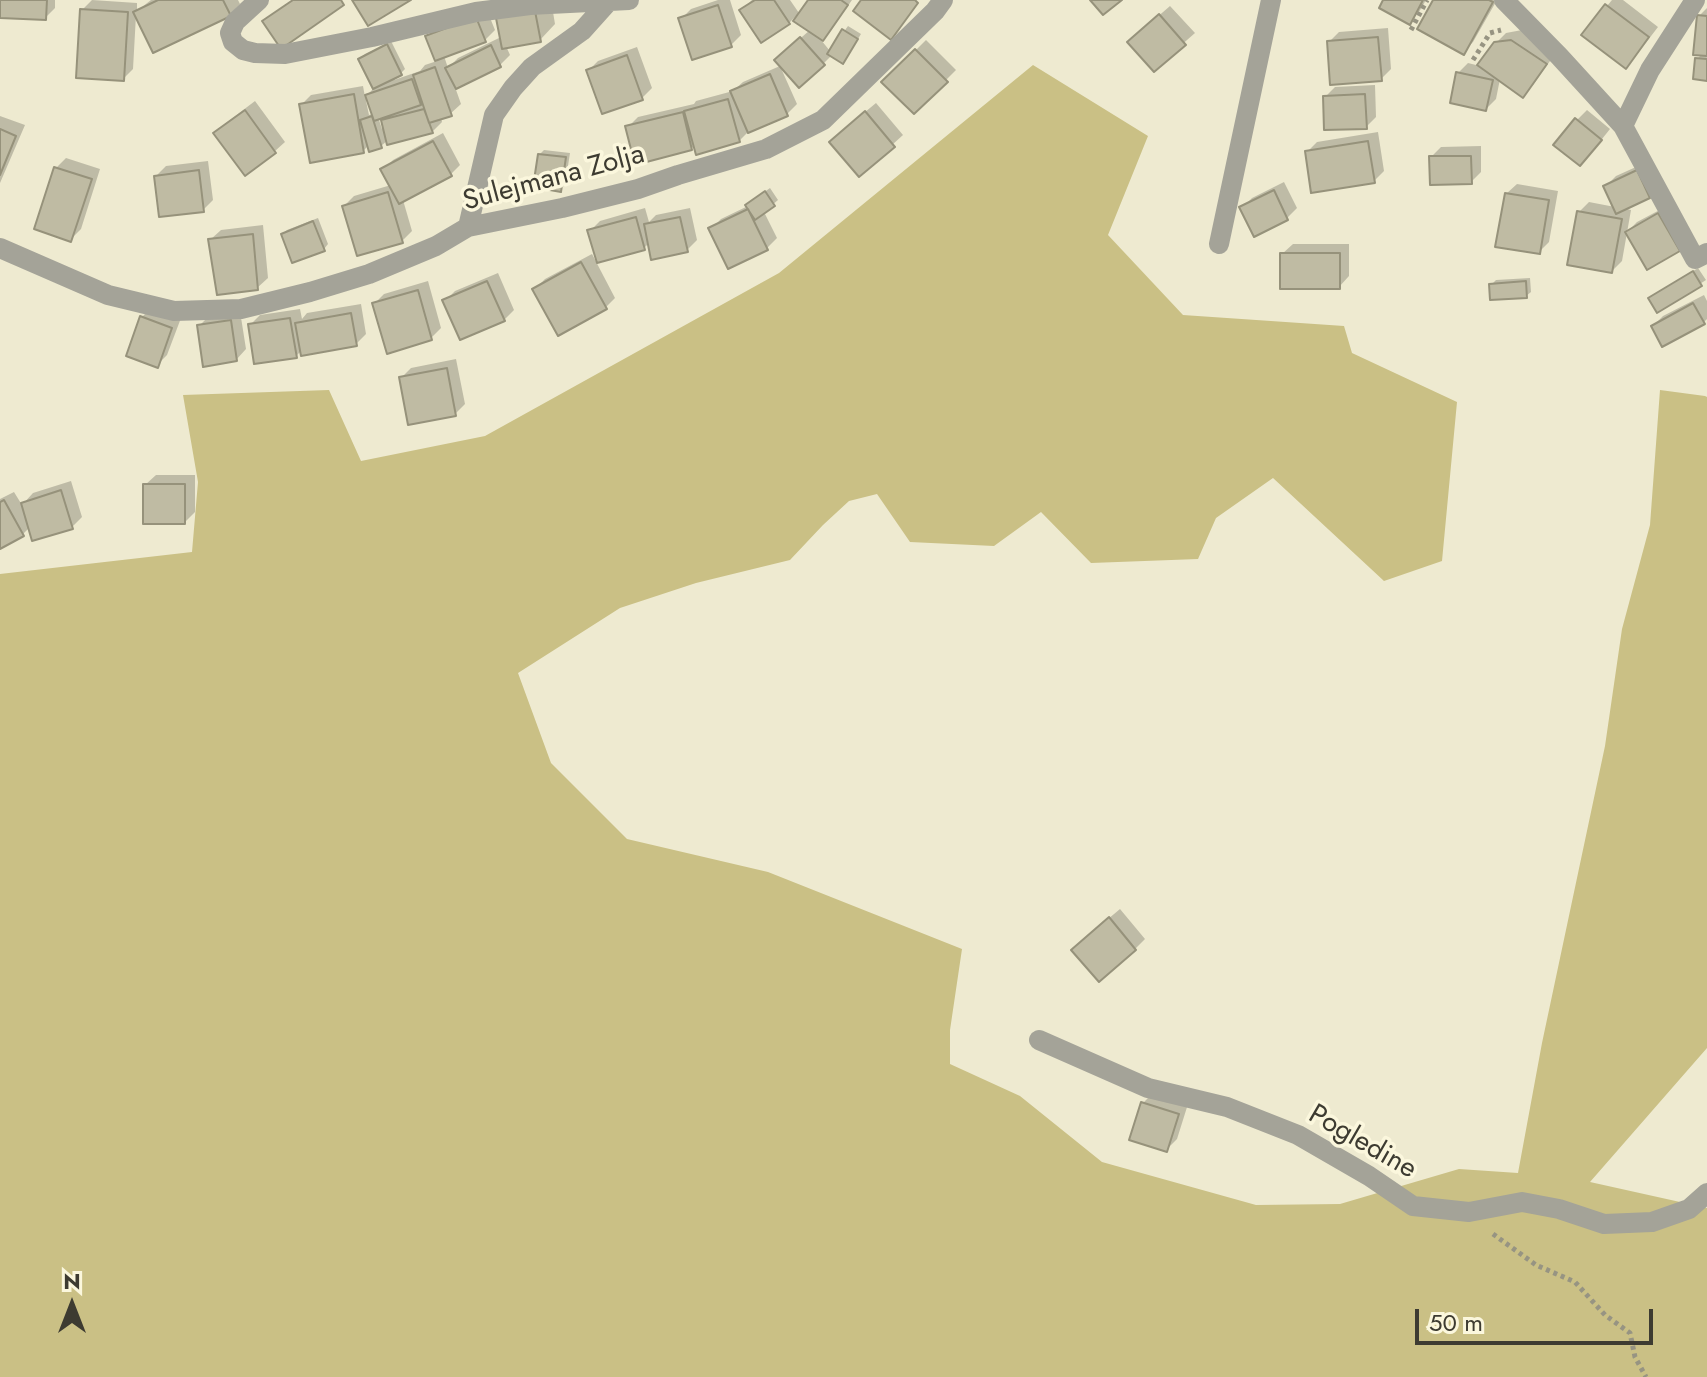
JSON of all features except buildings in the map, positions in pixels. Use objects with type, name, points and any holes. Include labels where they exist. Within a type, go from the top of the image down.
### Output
[{"type":"street","points":[[259,0],[235,22],[230,33],[233,42],[243,50],[255,53],[285,54],[476,12],[530,5],[618,1]]},
{"type":"street","name":"Sulejmana Zolja","points":[[0,248],[108,295],[174,311],[241,309],[369,274],[436,246],[468,227],[623,193],[766,149],[823,120],[943,0]]},
{"type":"street","points":[[1219,244],[1271,0]]},
{"type":"street","points":[[1504,0],[1623,126],[1701,256]]},
{"type":"street","points":[[1623,126],[1650,70],[1695,0]]},
{"type":"street","points":[[468,227],[494,115],[532,67],[618,1]]},
{"type":"street","name":"Pogledine","points":[[1039,1040],[1148,1088],[1227,1107],[1298,1135],[1369,1176],[1413,1206],[1469,1212],[1522,1202],[1559,1209],[1604,1224],[1652,1222],[1689,1209],[1707,1193]]},
{"type":"path","points":[[1411,30],[1427,0]]},
{"type":"path","points":[[1473,60],[1490,33],[1529,24]]},
{"type":"path","points":[[1455,1211],[1486,1228],[1536,1265],[1575,1282],[1605,1315],[1630,1333],[1635,1357],[1646,1377]]},
{"type":"shaded area","points":[[1033,65],[1148,136],[1108,235],[1183,315],[1344,326],[1352,353],[1457,402],[1442,561],[1384,581],[1273,478],[1216,518],[1198,559],[1091,563],[1041,512],[994,546],[910,542],[877,494],[849,501],[790,560],[696,583],[620,608],[518,673],[551,763],[627,839],[768,872],[962,949],[950,1030],[950,1064],[1020,1096],[1102,1162],[1256,1205],[1340,1204],[1459,1169],[1518,1173],[1542,1043],[1605,746],[1622,629],[1650,525],[1660,390],[1707,397],[1707,1048],[1590,1182],[1707,1208],[1707,1377],[0,1377],[0,574],[192,552],[198,482],[183,395],[329,390],[361,461],[485,436],[779,273]]}]
